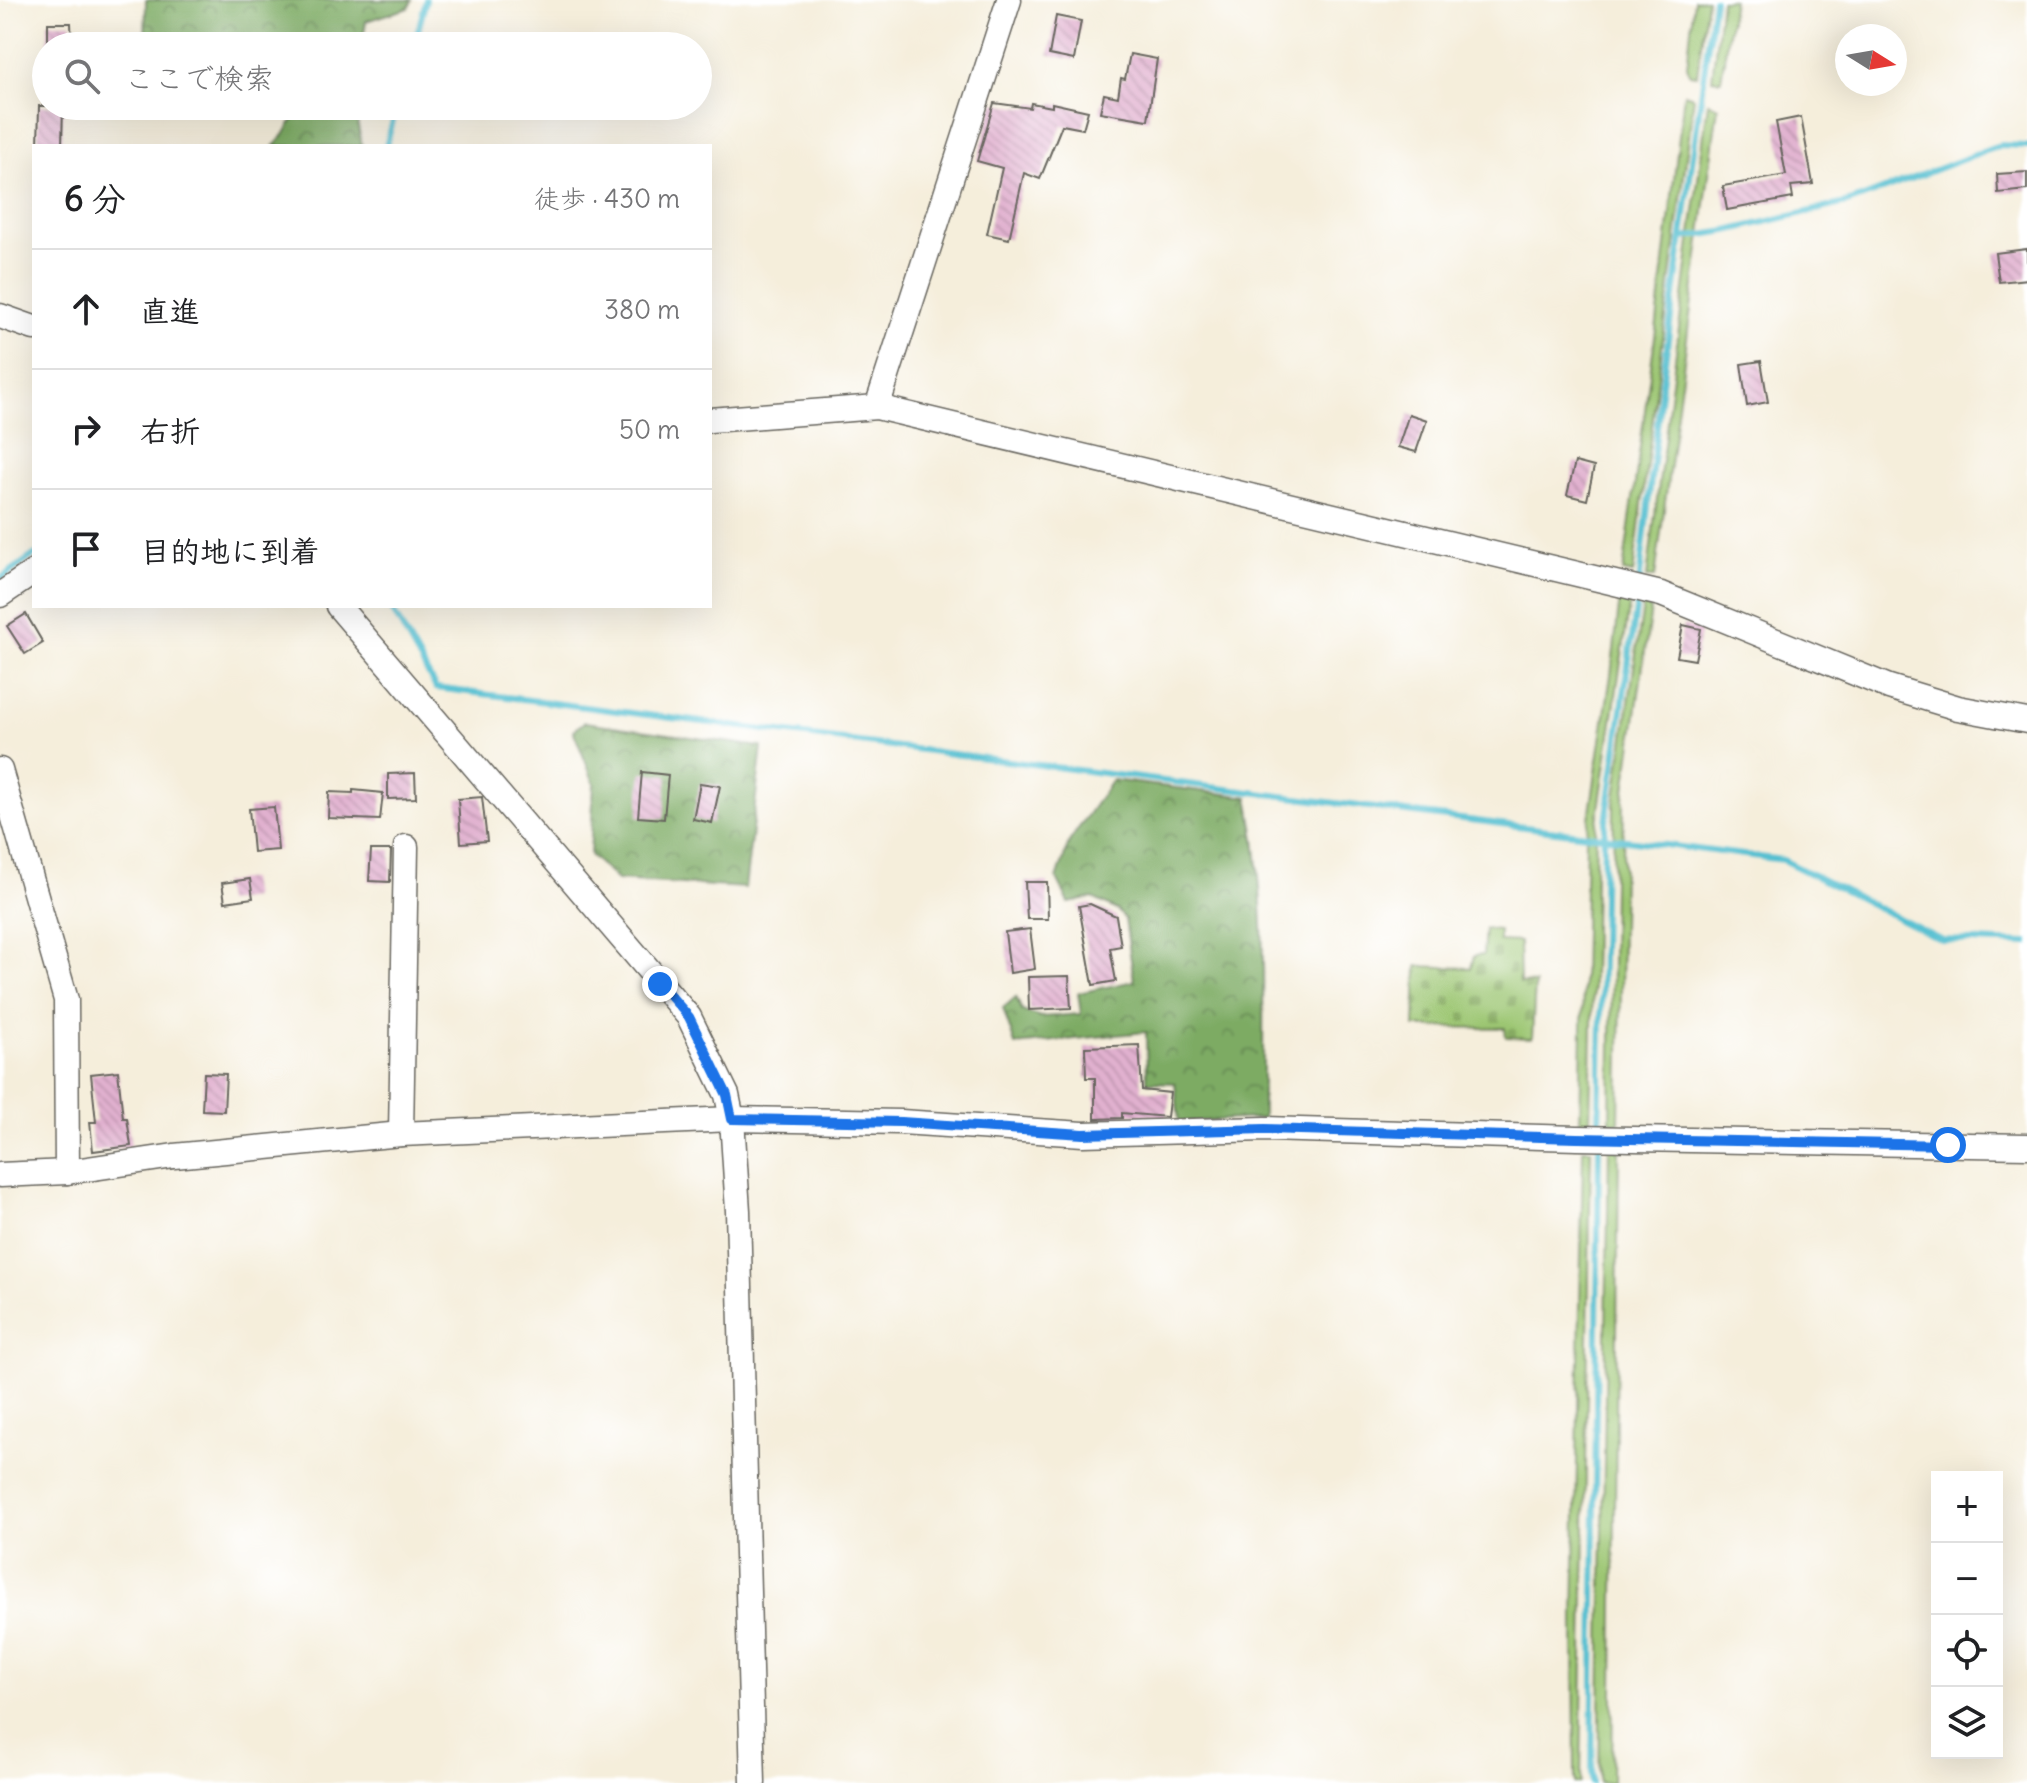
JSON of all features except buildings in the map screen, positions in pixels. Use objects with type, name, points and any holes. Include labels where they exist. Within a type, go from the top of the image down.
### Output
[{"type":"street","points":[[877,407],[1009,0]]},
{"type":"street","points":[[0,316],[32,327]]},
{"type":"street","points":[[712,420],[877,407],[1661,594],[1889,687],[1958,708],[2027,721]]},
{"type":"street","points":[[0,595],[32,573]]},
{"type":"street","points":[[340,608],[689,1017],[727,1095],[732,1119],[739,1227],[753,1783]]},
{"type":"street","points":[[0,770],[66,1000],[67,1172]]},
{"type":"street","points":[[401,1134],[406,847]]},
{"type":"street","points":[[0,1175],[67,1172],[174,1156],[401,1134],[732,1119],[901,1122],[1083,1134],[1265,1129],[2027,1146]]},
{"type":"green space","points":[[146,0],[412,0],[409,8],[366,21],[364,32],[145,32]]},
{"type":"green space","points":[[1694,0],[1707,0],[1697,75],[1690,74],[1687,66]]},
{"type":"green space","points":[[1721,0],[1733,0],[1721,80],[1712,79]]},
{"type":"green space","points":[[1684,94],[1694,97],[1633,574],[1623,572]]},
{"type":"green space","points":[[1708,102],[1718,107],[1655,577],[1647,577]]},
{"type":"green space","points":[[293,120],[357,120],[362,144],[276,144]]},
{"type":"green space","points":[[1620,598],[1630,602],[1596,829],[1590,1123],[1580,1123],[1586,838]]},
{"type":"green space","points":[[1643,606],[1651,609],[1624,798],[1619,1122],[1610,1122],[1614,804]]},
{"type":"green space","points":[[585,722],[762,747],[745,888],[617,880],[590,855],[594,783],[573,730]]},
{"type":"green space","points":[[1112,780],[1248,797],[1262,916],[1263,1118],[1179,1122],[1175,1083],[1147,1082],[1146,1032],[1015,1045],[1003,1008],[1016,997],[1022,1011],[1041,1017],[1081,1014],[1078,993],[1134,981],[1125,919],[1117,910],[1093,898],[1069,903],[1057,879],[1069,842]]},
{"type":"green space","points":[[1485,929],[1499,930],[1499,941],[1519,942],[1520,983],[1535,984],[1532,1038],[1506,1037],[1505,1028],[1415,1027],[1417,966],[1471,968],[1474,956],[1483,955]]},
{"type":"green space","points":[[1609,1147],[1619,1150],[1612,1783],[1599,1783]]},
{"type":"green space","points":[[1583,1149],[1591,1149],[1581,1783],[1575,1783],[1574,1618]]},
{"type":"waterway","points":[[418,32],[426,0]]},
{"type":"waterway","points":[[1639,584],[1662,384],[1714,0]]},
{"type":"waterway","points":[[387,144],[393,120]]},
{"type":"waterway","points":[[1683,238],[1727,231],[1850,202],[2001,145],[2027,146]]},
{"type":"waterway","points":[[0,579],[32,556]]},
{"type":"waterway","points":[[1599,1133],[1604,836],[1638,595]]},
{"type":"waterway","points":[[391,608],[436,688],[1783,860],[1942,940],[2027,943]]},
{"type":"waterway","points":[[1592,1783],[1599,1144]]},
{"type":"route","points":[[660,984],[689,1017],[727,1095],[732,1119],[901,1122],[1083,1134],[1265,1129],[1948,1145]]}]
